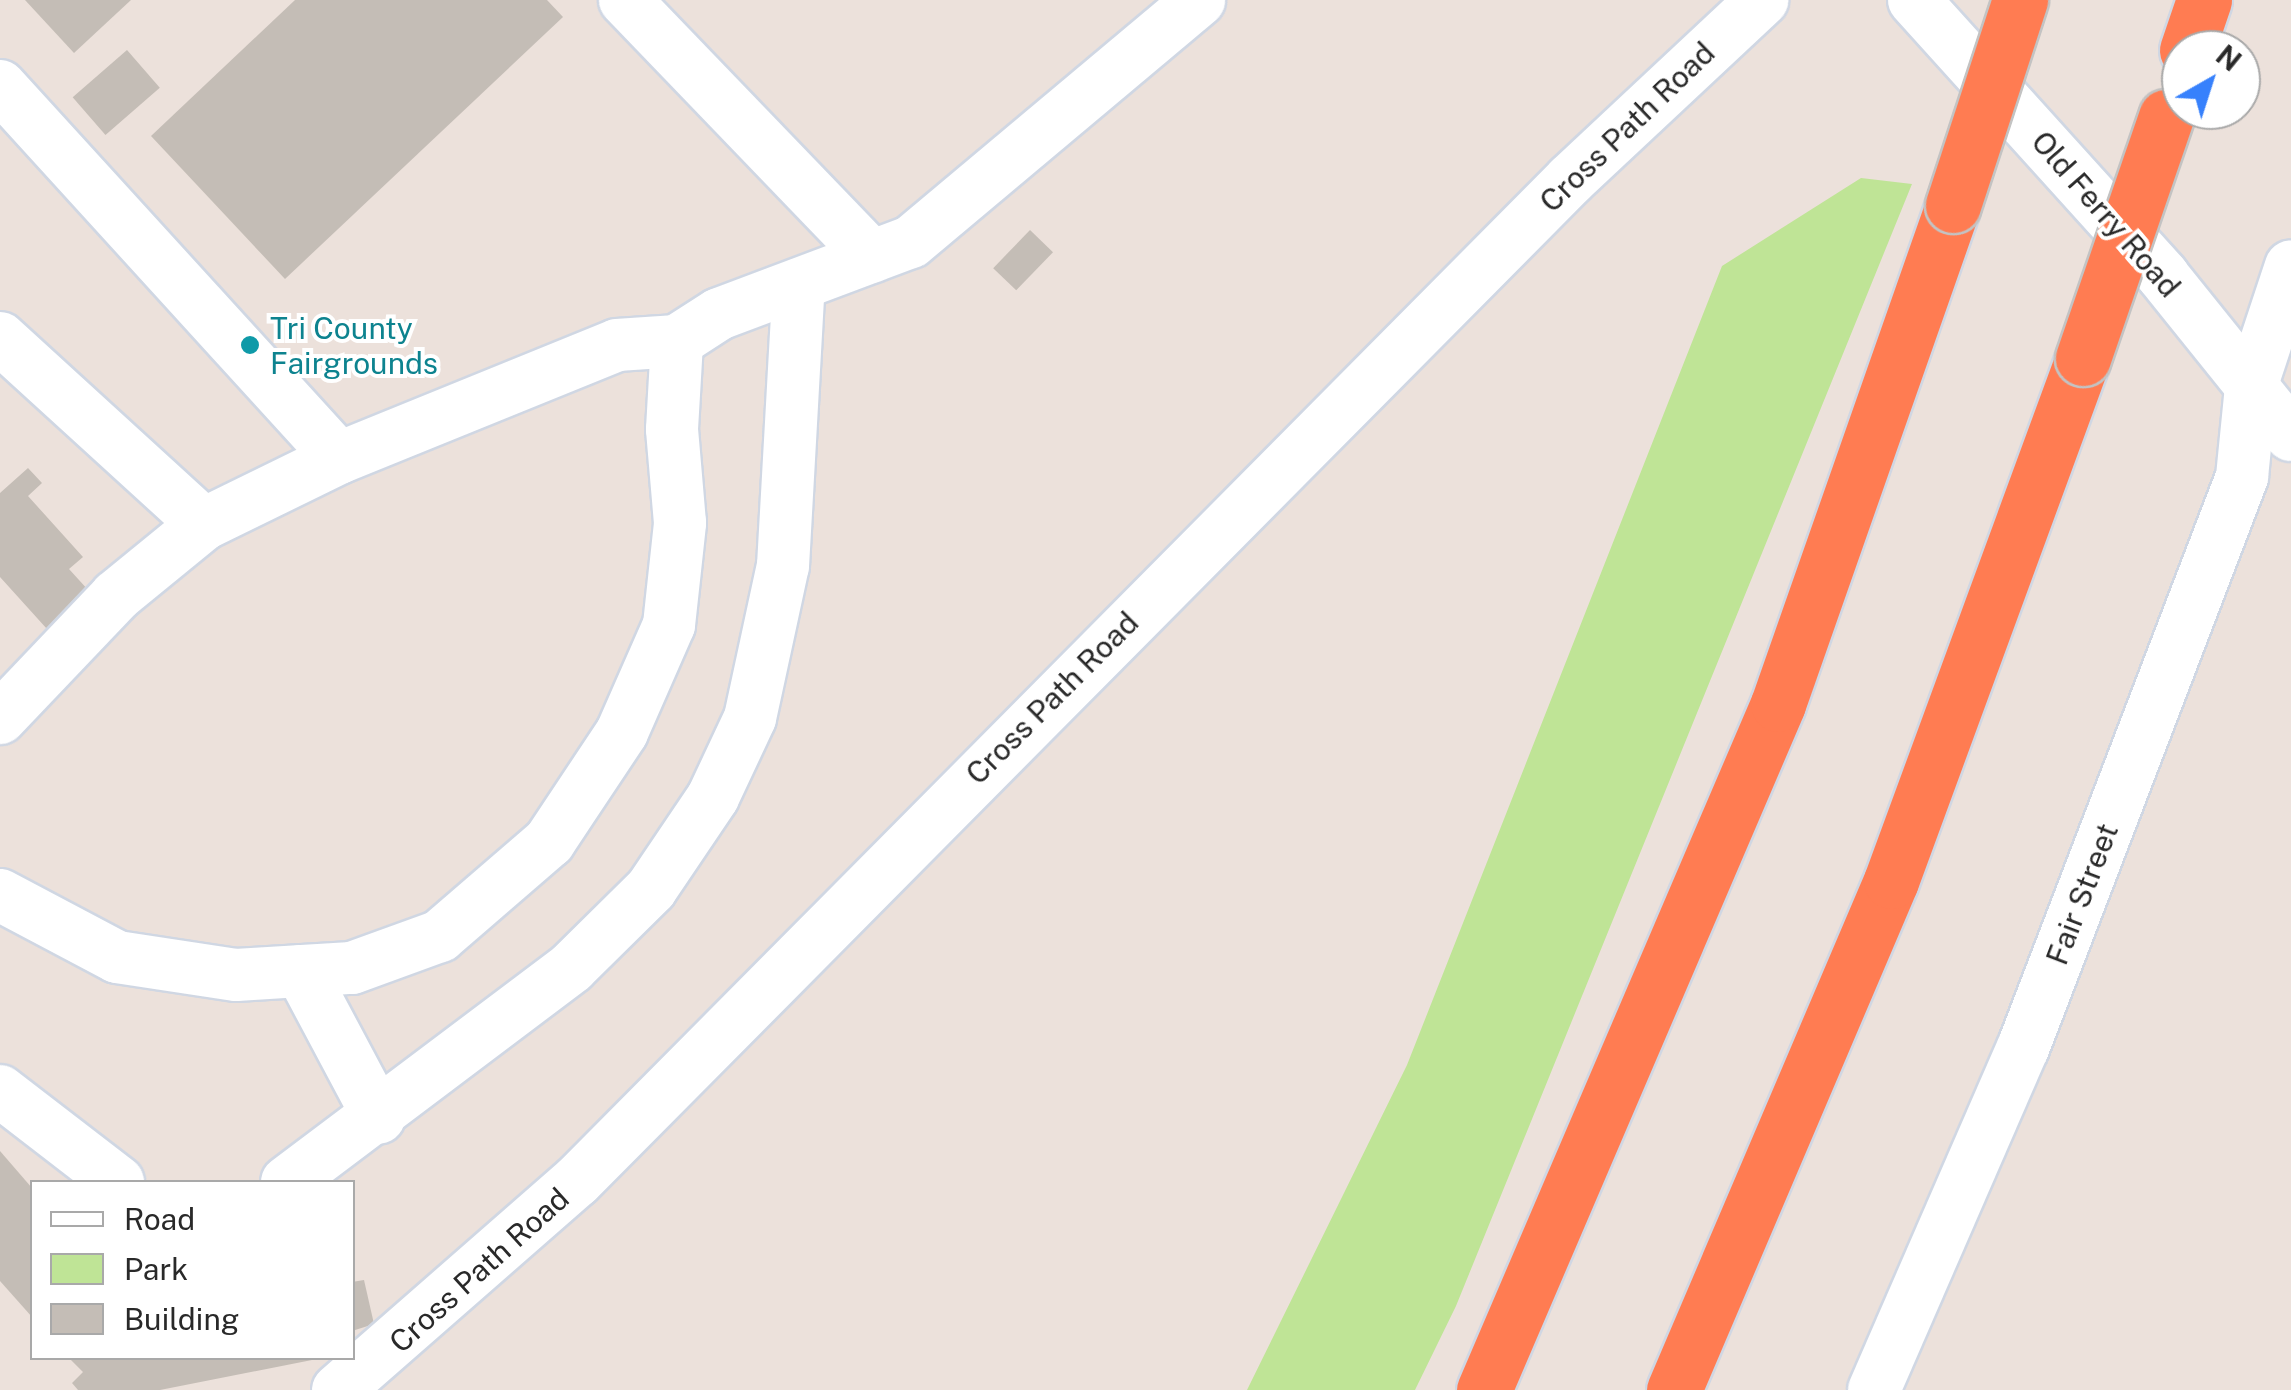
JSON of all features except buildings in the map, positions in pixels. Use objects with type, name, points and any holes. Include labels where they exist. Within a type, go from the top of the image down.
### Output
[{"type":"highway","points":[[1484,1390],[1778,704],[1953,205],[2020,0]]},
{"type":"highway","points":[[2194,30],[2204,0]]},
{"type":"highway","points":[[1674,1390],[1884,899],[2082,358],[2161,129]]},
{"type":"street","points":[[626,0],[872,257]]},
{"type":"street","points":[[0,718],[116,596],[204,524],[339,458],[617,345],[677,342],[719,314],[911,242],[1199,0]]},
{"type":"street","name":"Cross Path Road","points":[[338,1390],[577,1181],[1571,179],[1762,0]]},
{"type":"street","name":"Old Ferry Road","points":[[1914,0],[2163,276],[2291,435]]},
{"type":"street","points":[[0,86],[339,458]]},
{"type":"street","points":[[290,1180],[379,1118],[572,967],[651,889],[713,797],[750,718],[783,566],[799,284]]},
{"type":"street","points":[[2251,387],[2287,290]]},
{"type":"street","points":[[0,338],[204,524]]},
{"type":"street","points":[[0,896],[117,957],[236,976],[352,968],[440,936],[549,842],[622,732],[670,625],[680,523],[672,429],[677,342]]},
{"type":"street","name":"Fair Street","points":[[1874,1390],[2023,1048],[2242,476],[2251,387]]},
{"type":"street","points":[[301,972],[379,1118]]},
{"type":"street","points":[[0,1091],[83,1163],[114,1180]]},
{"type":"green space","points":[[1861,178],[1912,184],[1456,1306],[1415,1390],[1247,1390],[1407,1065],[1722,266]]},
{"type":"place","name":"Tri County Fairgrounds","points":[[250,345]]}]
